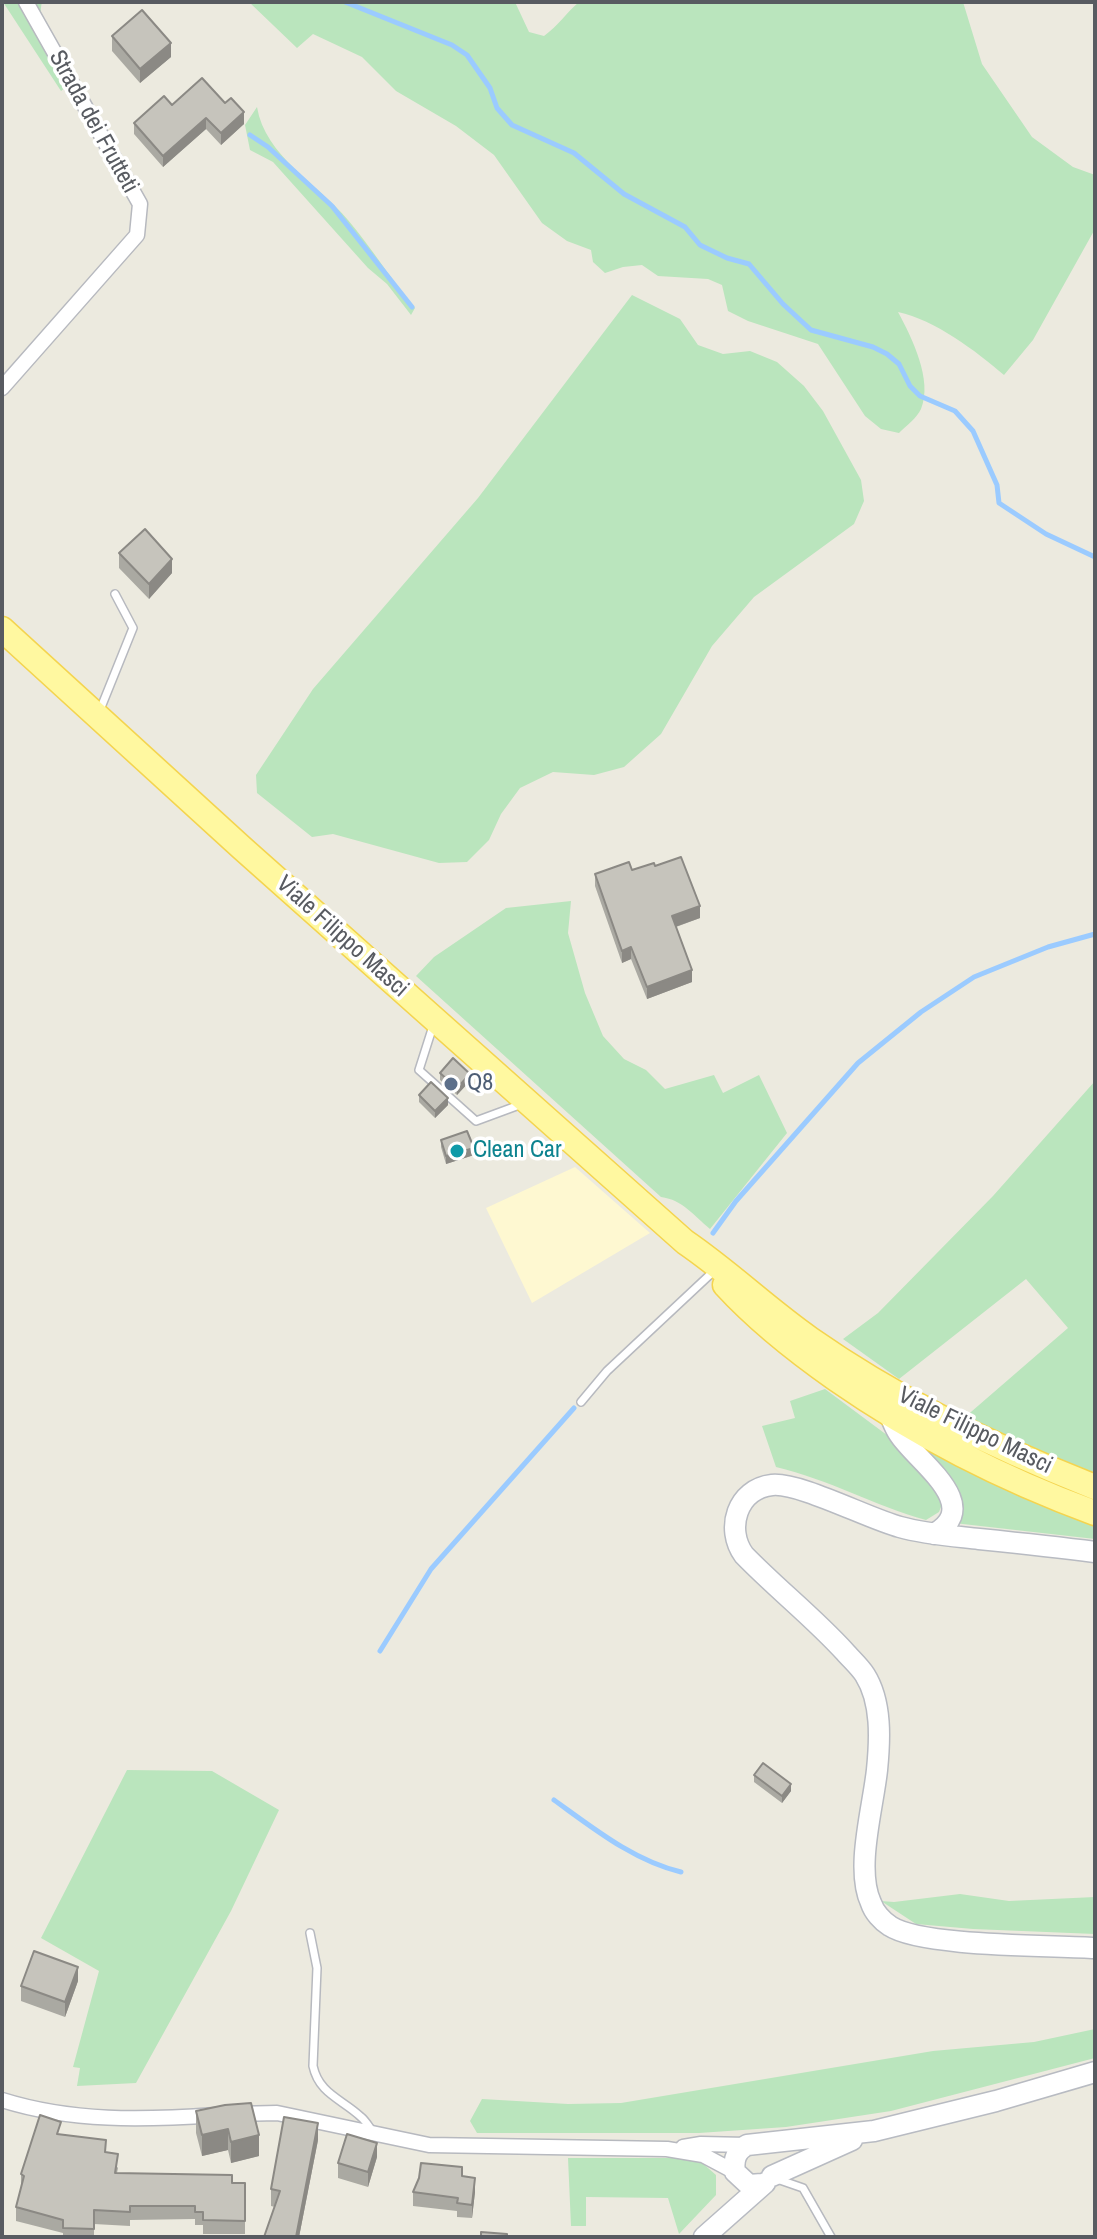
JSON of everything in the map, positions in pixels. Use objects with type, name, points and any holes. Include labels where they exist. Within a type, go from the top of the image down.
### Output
[{"type":"main road","name":"Viale Filippo Masci","points":[[2,629],[716,1269],[807,1337],[902,1396],[1033,1463],[1095,1487]]},
{"type":"main road","name":"Viale Filippo Masci","points":[[716,1269],[746,1309],[797,1351],[891,1417],[998,1473],[1095,1513]]},
{"type":"main road","name":"Viale Filippo Masci","points":[[858,1370],[877,1390],[891,1417]]},
{"type":"main road","points":[[891,1417],[898,1433],[951,1495],[953,1509],[950,1520],[934,1534]]},
{"type":"main road","points":[[1095,1552],[934,1534],[900,1527],[795,1489],[775,1485],[759,1489],[745,1499],[736,1515],[734,1530],[737,1544],[744,1555],[817,1622],[865,1675],[875,1699],[879,1725],[878,1759],[865,1880],[870,1902],[879,1917],[891,1927],[933,1939],[1095,1948]]},
{"type":"main road","points":[[754,2145],[771,2152],[775,2157],[775,2170],[769,2179],[749,2185],[737,2175],[734,2165],[737,2153],[754,2145],[800,2150],[996,2101],[1095,2072]]},
{"type":"main road","points":[[709,2232],[800,2150]]},
{"type":"main road","points":[[709,2232],[737,2175]]},
{"type":"street","name":"Strada dei Frutteti","points":[[2,388],[137,235],[140,204],[26,2]]},
{"type":"street","points":[[2,2100],[72,2116],[126,2119],[277,2113],[429,2145],[667,2149],[703,2155],[737,2175]]},
{"type":"street","points":[[667,2149],[701,2144],[754,2145]]},
{"type":"lane","points":[[98,716],[133,628],[115,594]]},
{"type":"lane","points":[[435,1020],[419,1070],[476,1121],[527,1102]]},
{"type":"lane","points":[[581,1402],[607,1371],[716,1269]]},
{"type":"lane","points":[[310,1933],[317,1968],[313,2066],[316,2079],[326,2093],[361,2117],[375,2134]]},
{"type":"lane","points":[[769,2179],[803,2188],[831,2237]]},
{"type":"shaded area","points":[[575,1167],[650,1233],[532,1303],[486,1208]]},
{"type":"green space","points":[[3,2],[42,2],[42,20],[75,80],[61,91]]},
{"type":"green space","points":[[249,2],[515,2],[529,32],[544,36],[579,2],[963,2],[982,64],[1032,137],[1073,167],[1095,175],[1095,229],[1033,340],[1004,375],[940,329],[898,312],[923,372],[924,398],[914,419],[899,433],[881,429],[865,416],[818,344],[748,321],[728,311],[722,285],[708,279],[658,276],[642,265],[605,273],[593,262],[591,250],[567,241],[542,223],[494,155],[456,126],[396,91],[362,57],[313,34],[297,48]]},
{"type":"green space","points":[[257,107],[270,140],[281,155],[357,231],[415,308],[411,315],[387,284],[368,268],[273,162],[250,150],[245,125]]},
{"type":"green space","points":[[632,295],[680,319],[698,345],[723,354],[750,351],[777,362],[804,386],[823,411],[861,480],[864,501],[854,524],[754,597],[712,646],[661,734],[624,767],[594,775],[553,772],[520,788],[501,814],[489,840],[467,862],[439,863],[333,834],[312,837],[257,793],[256,775],[313,689],[478,498]]},
{"type":"green space","points":[[571,901],[568,933],[585,993],[603,1036],[624,1059],[646,1070],[665,1089],[714,1075],[723,1093],[759,1075],[787,1133],[710,1229],[682,1205],[661,1197],[416,976],[434,957],[506,908]]},
{"type":"green space","points":[[1095,1081],[1095,1477],[964,1418],[1068,1328],[1026,1279],[899,1379],[843,1339],[878,1313],[993,1196]]},
{"type":"green space","points":[[825,1389],[899,1444],[944,1499],[939,1512],[926,1520],[776,1467],[762,1426],[795,1418],[790,1401]]},
{"type":"green space","points":[[916,1442],[1095,1522],[1095,1539],[954,1523],[962,1513],[958,1491],[948,1473]]},
{"type":"green space","points":[[127,1770],[212,1771],[279,1810],[231,1911],[136,2083],[77,2086],[80,2068],[73,2067],[99,1971],[41,1938]]},
{"type":"green space","points":[[960,1894],[1009,1901],[1095,1897],[1095,1934],[916,1924],[881,1901]]},
{"type":"green space","points":[[1095,2029],[1095,2058],[891,2111],[786,2127],[699,2133],[477,2133],[470,2121],[482,2099],[568,2104],[621,2103],[933,2051],[1034,2042]]},
{"type":"green space","points":[[568,2158],[685,2158],[700,2161],[716,2175],[716,2195],[679,2234],[668,2198],[586,2197],[586,2226],[571,2226]]},
{"type":"building","points":[[142,10],[171,43],[140,69],[112,36]]},
{"type":"building","points":[[202,78],[225,103],[231,98],[244,112],[221,133],[206,118],[163,156],[134,123],[164,96],[172,105]]},
{"type":"building","points":[[145,529],[172,559],[149,584],[119,553]]},
{"type":"building","points":[[681,857],[700,906],[672,916],[692,970],[647,987],[631,947],[622,951],[595,874],[629,862],[632,870]]},
{"type":"building","points":[[453,1058],[470,1074],[457,1088],[440,1073]]},
{"type":"building","points":[[431,1082],[448,1098],[435,1111],[419,1095]]},
{"type":"building","points":[[467,1131],[474,1148],[446,1156],[441,1140]]},
{"type":"building","points":[[763,1763],[791,1784],[782,1796],[754,1775]]},
{"type":"building","points":[[34,1951],[78,1967],[65,2002],[21,1986]]},
{"type":"building","points":[[251,2103],[259,2135],[231,2142],[228,2129],[202,2135],[196,2111]]},
{"type":"building","points":[[40,2115],[61,2122],[57,2134],[106,2140],[105,2152],[118,2154],[115,2173],[232,2175],[232,2183],[245,2183],[245,2221],[203,2220],[203,2212],[195,2212],[195,2206],[130,2206],[130,2212],[94,2210],[94,2229],[63,2228],[63,2220],[16,2207],[24,2176],[21,2174]]},
{"type":"building","points":[[284,2117],[318,2123],[296,2237],[264,2237],[280,2191],[271,2189]]},
{"type":"building","points":[[347,2134],[377,2143],[368,2172],[338,2163]]},
{"type":"building","points":[[421,2163],[462,2167],[462,2176],[475,2178],[472,2205],[457,2203],[458,2198],[413,2192]]},
{"type":"building","points":[[481,2232],[507,2234],[507,2237],[481,2237]]},
{"type":"waterway","points":[[345,2],[452,45],[467,55],[490,88],[497,108],[512,125],[574,153],[624,194],[685,227],[700,245],[749,264],[783,304],[811,330],[873,347],[887,354],[899,364],[910,386],[920,396],[955,411],[973,431],[997,485],[999,503],[1046,534],[1095,557]]},
{"type":"waterway","points":[[250,135],[268,147],[332,206],[412,307]]},
{"type":"waterway","points":[[713,1233],[736,1201],[858,1063],[921,1012],[974,977],[1048,947],[1095,934]]},
{"type":"waterway","points":[[380,1651],[431,1569],[574,1408]]},
{"type":"waterway","points":[[554,1800],[630,1852],[681,1872]]},
{"type":"place","name":"Q8","points":[[451,1084]]},
{"type":"place","name":"Clean Car","points":[[457,1151]]}]
